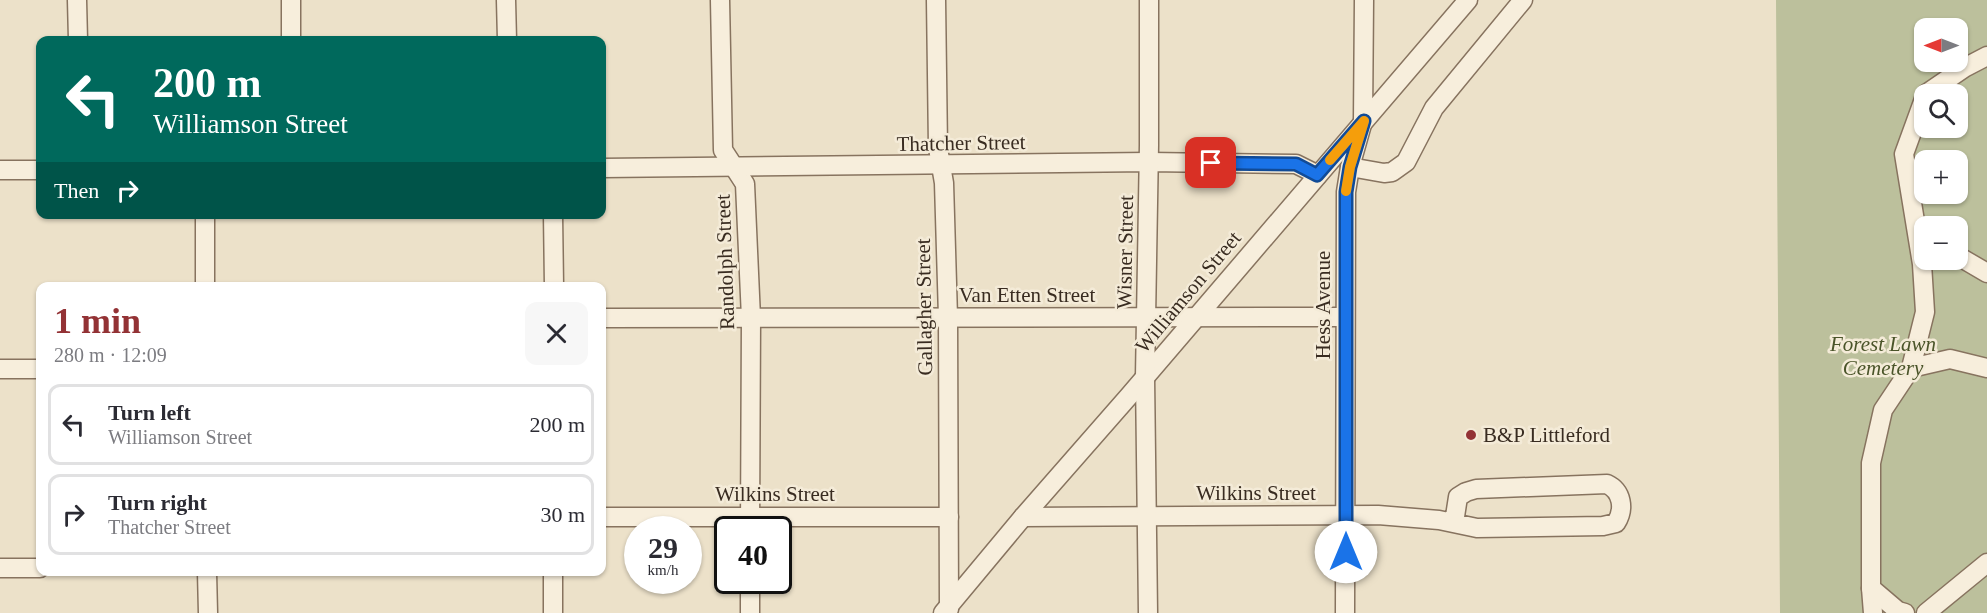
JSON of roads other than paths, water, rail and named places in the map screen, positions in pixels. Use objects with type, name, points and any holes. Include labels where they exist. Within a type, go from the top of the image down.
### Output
[{"type":"street","points":[[77,0],[78,36]]},
{"type":"street","points":[[291,0],[291,36]]},
{"type":"street","points":[[506,0],[507,36]]},
{"type":"street","name":"Randolph Street","points":[[720,0],[723,150],[745,184],[751,318],[750,516]]},
{"type":"street","name":"Gallagher Street","points":[[936,0],[938,148],[942,166],[948,317],[947,610]]},
{"type":"street","name":"Wisner Street","points":[[1148,613],[1145,377],[1149,0]]},
{"type":"street","name":"Hess Avenue","points":[[1345,613],[1346,192],[1350,167],[1364,121],[1364,0]]},
{"type":"street","name":"Williamson Street","points":[[947,610],[1023,517],[1468,0]]},
{"type":"street","points":[[1350,167],[1383,173],[1392,172],[1406,162],[1434,108],[1523,0]]},
{"type":"street","points":[[1941,84],[1987,56]]},
{"type":"street","points":[[1914,126],[1904,154],[1917,216]]},
{"type":"street","name":"Thatcher Street","points":[[606,168],[1149,162],[1296,164],[1317,175]]},
{"type":"street","points":[[0,170],[36,170]]},
{"type":"street","points":[[205,219],[206,282]]},
{"type":"street","points":[[553,219],[554,282]]},
{"type":"street","points":[[1968,262],[1987,273]]},
{"type":"street","points":[[1873,613],[1871,463],[1882,410],[1911,368],[1924,312],[1922,270]]},
{"type":"street","name":"Van Etten Street","points":[[606,318],[1345,317]]},
{"type":"street","points":[[1911,368],[1950,359],[1987,368]]},
{"type":"street","points":[[0,369],[36,369]]},
{"type":"street","name":"Wilkins Street","points":[[1023,517],[1378,515],[1439,520],[1477,528],[1602,526],[1616,523],[1620,516],[1621,506],[1618,493],[1607,484],[1476,489],[1458,497],[1454,523]]},
{"type":"street","name":"Wilkins Street","points":[[606,517],[714,522]]},
{"type":"street","name":"Wilkins Street","points":[[792,522],[949,517]]},
{"type":"street","points":[[1926,613],[1987,563]]},
{"type":"street","points":[[0,568],[36,568]]},
{"type":"street","points":[[207,576],[207,613]]},
{"type":"street","points":[[553,613],[554,576]]},
{"type":"street","points":[[1872,588],[1898,611],[1905,613]]},
{"type":"street","points":[[750,594],[750,613]]},
{"type":"place","name":"B&P Littleford","points":[[1471,435]]},
{"type":"park label","name":"Forest Lawn Cemetery","points":[[1883,356]]}]
